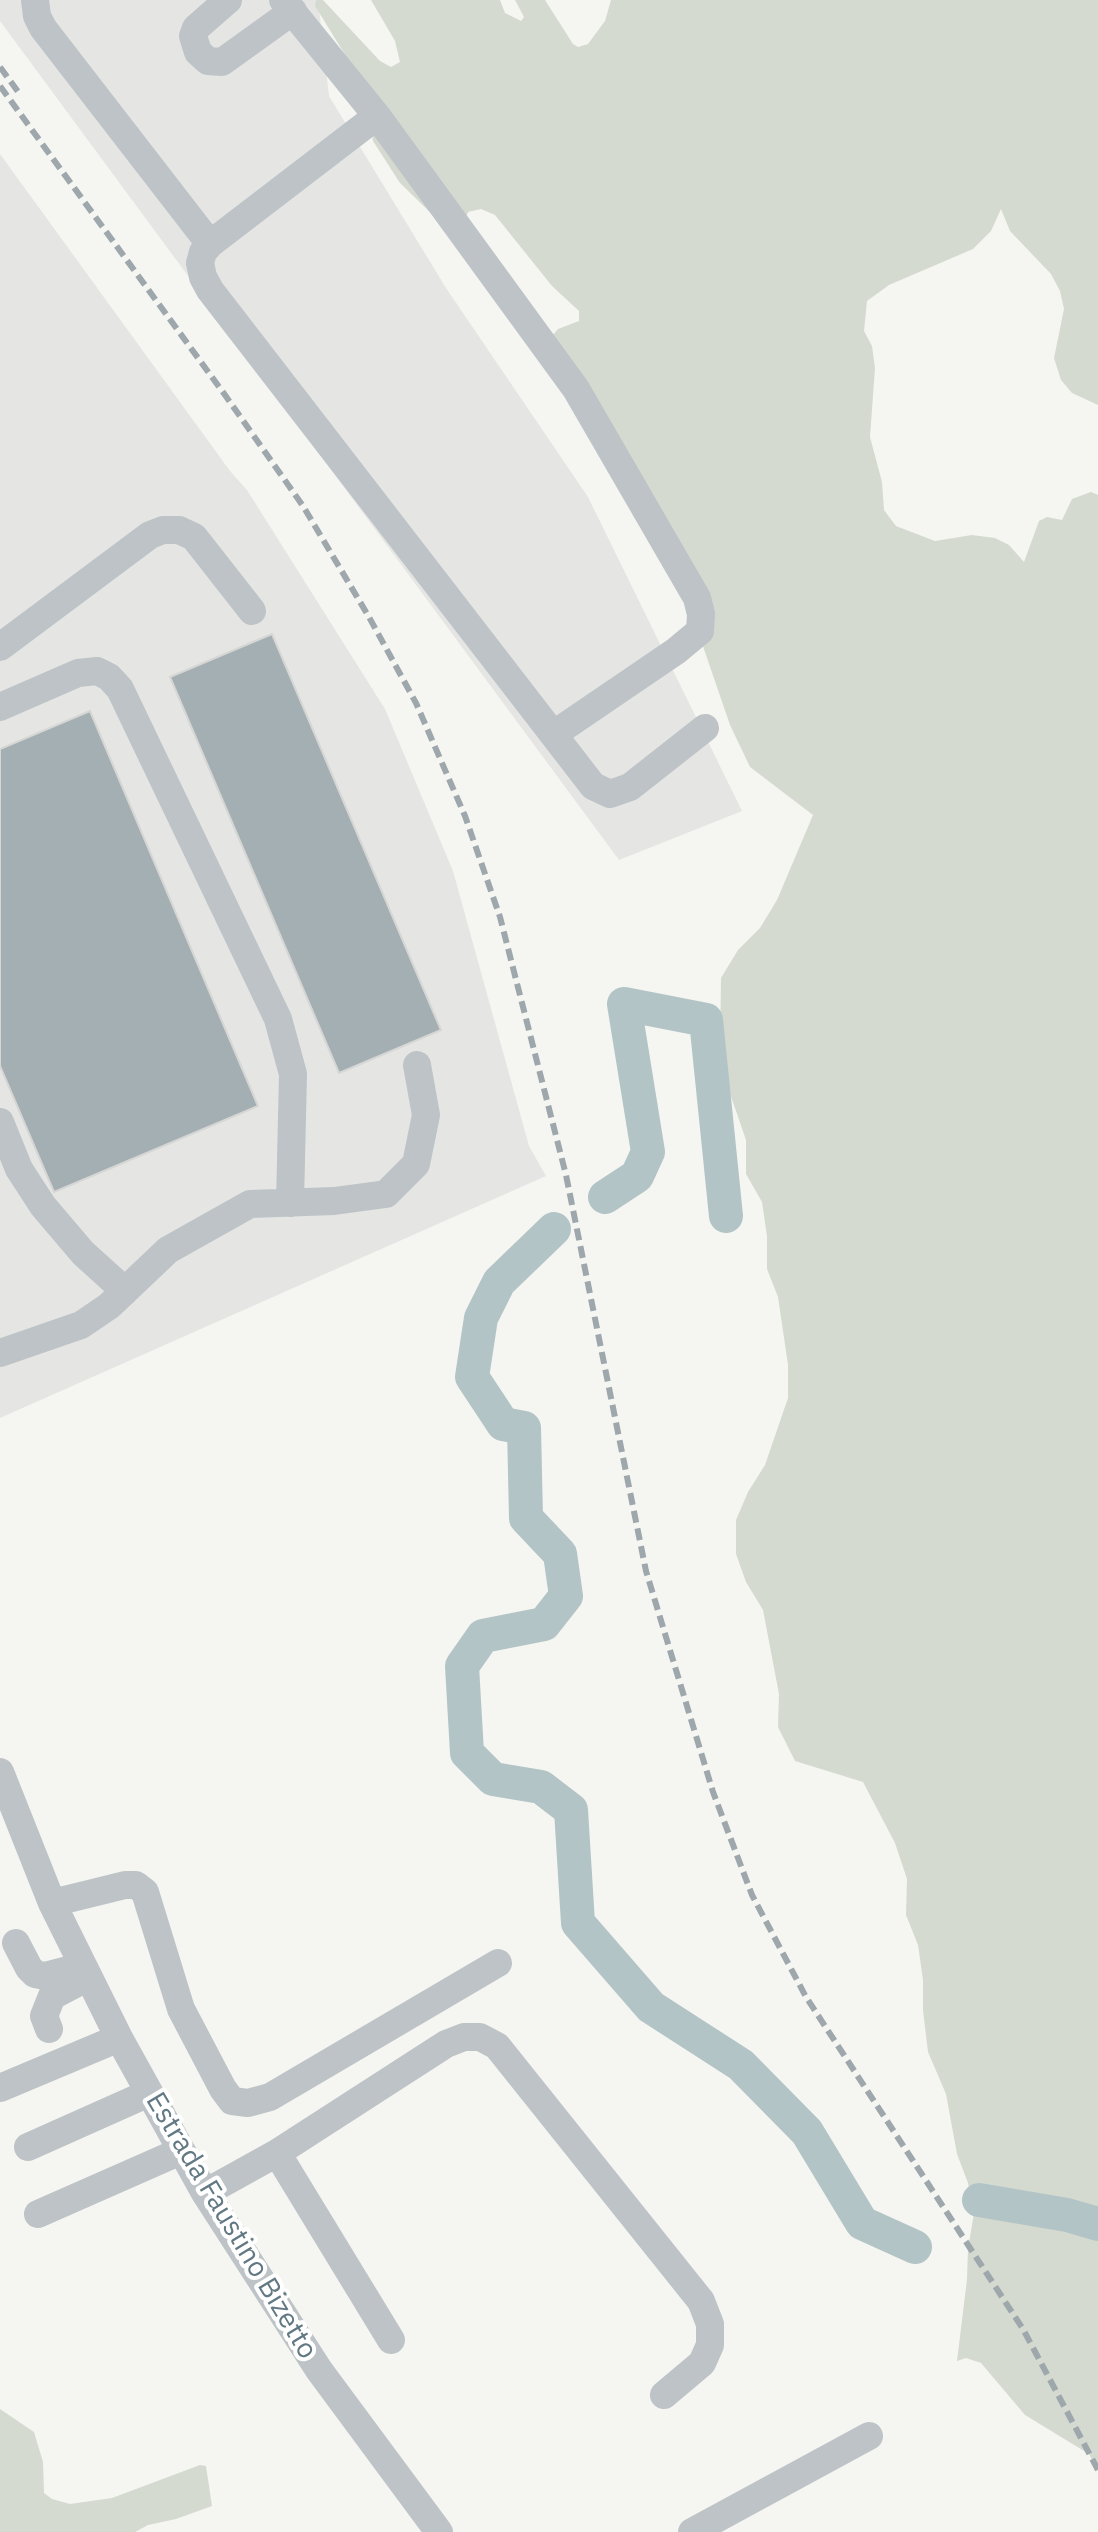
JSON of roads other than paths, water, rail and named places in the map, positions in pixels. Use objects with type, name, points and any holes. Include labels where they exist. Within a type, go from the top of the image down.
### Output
[{"type":"street","points":[[35,0],[37,16],[43,28],[210,244]]},
{"type":"street","points":[[228,0],[196,28],[193,36],[198,52],[208,61],[222,62],[288,6],[377,116],[576,389],[697,598],[701,614],[700,631],[676,651],[554,734]]},
{"type":"street","points":[[377,116],[210,244],[203,252],[200,263],[203,277],[593,786],[610,794],[630,787],[705,728]]},
{"type":"street","points":[[0,647],[150,535],[163,530],[179,530],[194,537],[252,611]]},
{"type":"street","points":[[0,707],[78,673],[97,671],[109,677],[120,689],[278,1019],[293,1074],[290,1203]]},
{"type":"street","points":[[0,1353],[81,1325],[125,1291],[168,1250],[250,1204],[334,1201],[386,1194],[416,1164],[426,1115],[417,1065]]},
{"type":"street","points":[[0,1122],[19,1169],[43,1206],[83,1253],[125,1291]]},
{"type":"street","name":"Estrada Faustino Bizetto","points":[[0,1772],[52,1903],[119,2038],[205,2193],[319,2370],[439,2532]]},
{"type":"street","points":[[52,1903],[125,1885],[136,1885],[145,1892],[181,2009],[232,2101],[248,2103],[270,2097],[498,1963]]},
{"type":"street","points":[[16,1943],[35,1974],[86,1972]]},
{"type":"street","points":[[49,2029],[44,2016],[52,1996],[86,1972]]},
{"type":"street","points":[[205,2193],[277,2153],[446,2044],[464,2037],[480,2037],[497,2046],[701,2301],[710,2324],[710,2345],[702,2363],[664,2395]]},
{"type":"street","points":[[0,2088],[119,2038]]},
{"type":"street","points":[[28,2147],[149,2093]]},
{"type":"street","points":[[38,2214],[181,2151]]},
{"type":"street","points":[[277,2153],[391,2340]]},
{"type":"street","points":[[692,2532],[869,2436]]},
{"type":"waterway","points":[[605,1197],[637,1176],[648,1152],[624,1004],[706,1020],[726,1216]]},
{"type":"waterway","points":[[554,1229],[499,1282],[481,1318],[472,1377],[503,1424],[524,1428],[526,1518],[560,1554],[566,1596],[544,1624],[483,1636],[462,1666],[467,1753],[493,1779],[541,1787],[571,1810],[578,1923],[651,2007],[741,2065],[807,2132],[862,2223],[915,2247]]},
{"type":"waterway","points":[[979,2200],[1067,2215],[1098,2224]]},
{"type":"railway","points":[[0,67],[19,93]]},
{"type":"railway","points":[[0,86],[303,506],[416,703],[465,816],[500,917],[566,1175],[646,1571],[713,1792],[752,1895],[806,1997],[1023,2329],[1098,2470]]}]
